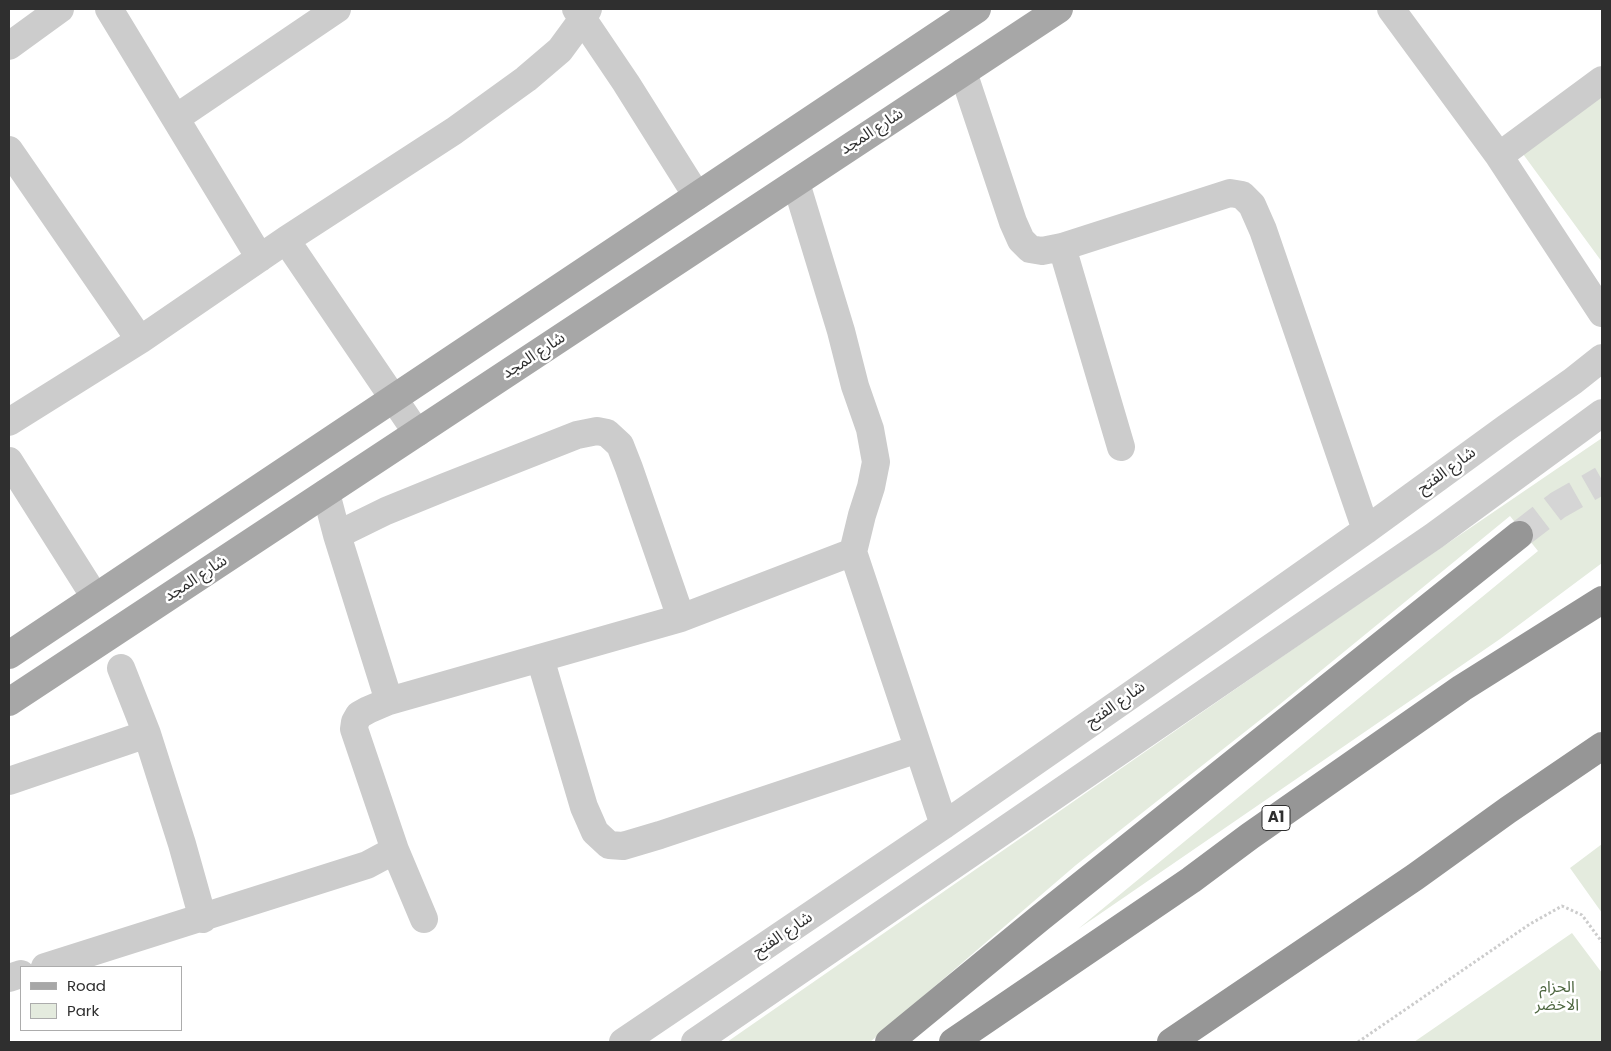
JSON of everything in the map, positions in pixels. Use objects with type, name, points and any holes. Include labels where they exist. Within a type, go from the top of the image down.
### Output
[{"type":"highway","points":[[889,1042],[1040,918],[1519,535]]},
{"type":"highway","name":"A1","points":[[953,1042],[1191,880],[1250,836],[1462,688],[1602,600]]},
{"type":"highway","points":[[1171,1042],[1400,888],[1508,810],[1602,746]]},
{"type":"main road","points":[[9,655],[977,9]]},
{"type":"main road","name":"شارع المجد","points":[[9,702],[1059,9]]},
{"type":"street","points":[[9,46],[60,9]]},
{"type":"street","points":[[109,9],[260,258]]},
{"type":"street","points":[[176,118],[337,9]]},
{"type":"street","points":[[1391,9],[1500,156],[1602,313]]},
{"type":"street","points":[[9,422],[140,340],[286,240],[454,131],[526,79],[560,50],[582,12],[697,196]]},
{"type":"street","points":[[963,72],[1010,213],[1021,240],[1030,249],[1042,251],[1062,247],[1230,193],[1242,195],[1252,205],[1264,230],[1366,530]]},
{"type":"street","points":[[1500,156],[1602,80]]},
{"type":"street","points":[[9,150],[140,340]]},
{"type":"street","points":[[796,183],[841,331],[855,386],[870,430],[876,462],[871,488],[853,552],[944,825]]},
{"type":"street","points":[[286,240],[417,433]]},
{"type":"street","points":[[1062,247],[1121,447]]},
{"type":"street","name":"شارع الفتح","points":[[623,1042],[944,825],[1366,530],[1573,381],[1602,358]]},
{"type":"street","points":[[695,1042],[1434,536],[1602,413]]},
{"type":"street","points":[[337,534],[436,490],[577,436],[597,431],[607,433],[620,445],[681,618]]},
{"type":"street","points":[[9,461],[95,597]]},
{"type":"street","points":[[326,493],[389,701]]},
{"type":"street","points":[[424,919],[395,850],[354,729],[359,715],[389,701],[681,618],[853,552]]},
{"type":"street","points":[[540,658],[584,807],[595,832],[609,846],[623,846],[660,835],[918,749]]},
{"type":"street","points":[[121,668],[147,734],[203,918]]},
{"type":"street","points":[[9,781],[147,734]]},
{"type":"street","points":[[48,966],[366,866],[395,850]]},
{"type":"path","points":[[1358,1042],[1530,924],[1562,906],[1582,915],[1602,942]]},
{"type":"green space","points":[[1602,97],[1602,262],[1523,154]]},
{"type":"green space","points":[[1602,438],[1602,563],[1500,639],[1078,929],[1538,551],[1510,516],[1279,705],[1076,865],[870,1042],[727,1042],[1322,629]]},
{"type":"green space","points":[[1602,844],[1602,913],[1570,868]]},
{"type":"green space","name":"الحزام الاخضر","points":[[1572,933],[1602,973],[1602,1042],[1414,1042]]},
{"type":"tunnel","points":[[1519,535],[1558,505],[1602,480]]}]
